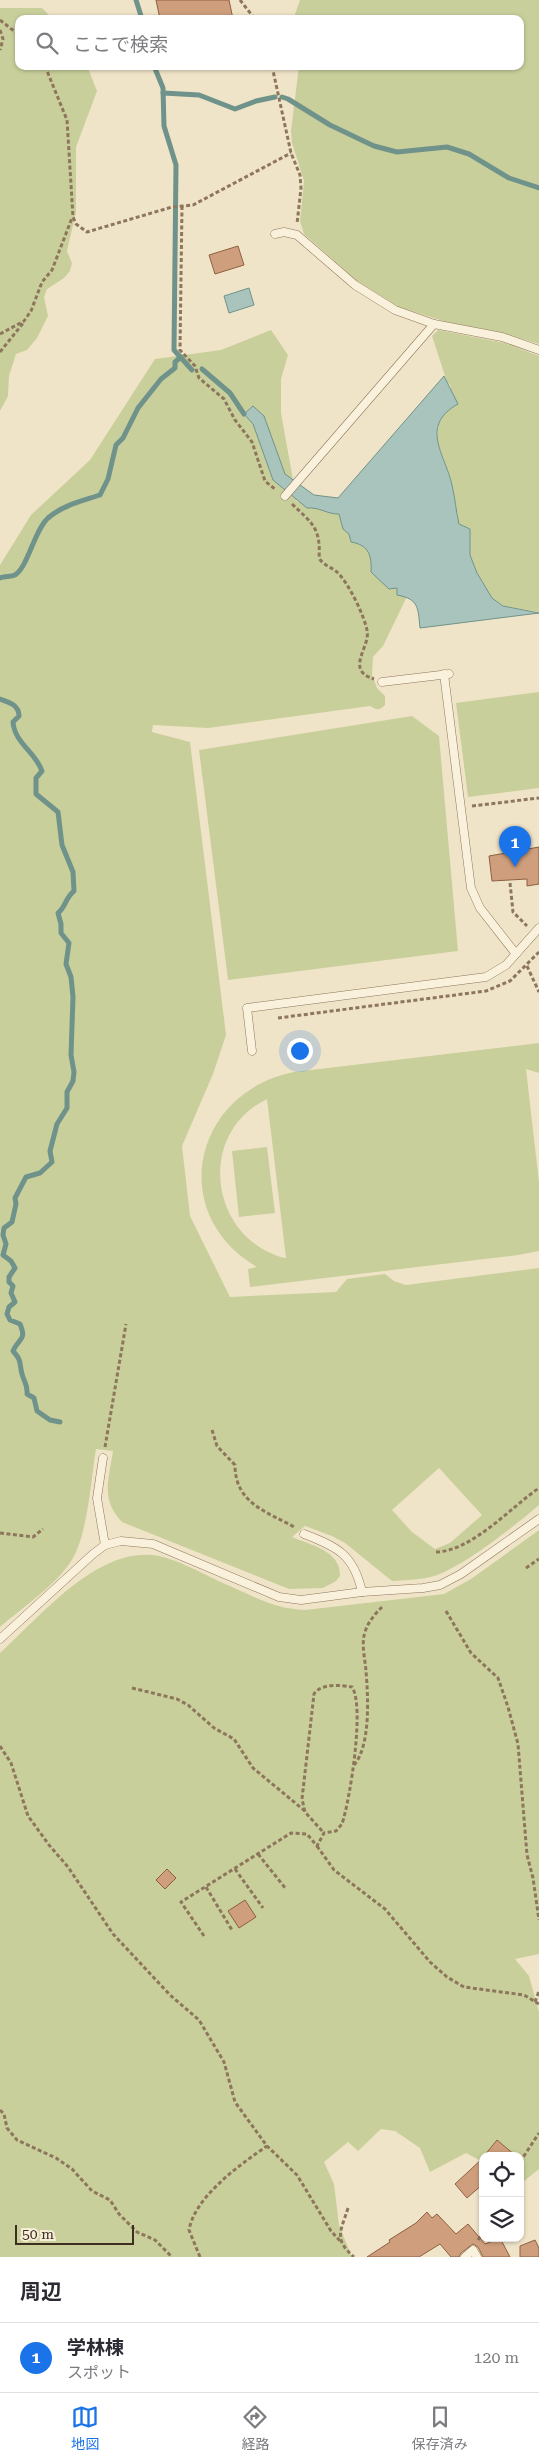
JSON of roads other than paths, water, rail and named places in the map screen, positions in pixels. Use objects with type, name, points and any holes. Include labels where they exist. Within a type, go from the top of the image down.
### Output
[{"type":"lane","points":[[274,234],[284,232],[297,235],[349,280],[384,304],[434,324],[509,339],[539,350]]},
{"type":"lane","points":[[286,495],[434,324]]},
{"type":"lane","points":[[382,682],[447,674],[461,807],[474,898],[516,954]]},
{"type":"lane","points":[[252,1051],[247,1008],[478,978],[500,970],[539,928]]},
{"type":"lane","points":[[103,1458],[97,1498],[106,1545]]},
{"type":"lane","points":[[0,1639],[106,1545],[121,1541],[153,1544],[279,1597],[290,1600],[311,1600],[362,1592],[440,1585],[461,1574],[539,1518]]},
{"type":"lane","points":[[304,1534],[330,1544],[346,1556],[359,1577],[362,1592]]},
{"type":"lane","points":[[465,2257],[473,2250],[477,2257]]},
{"type":"water","points":[[249,288],[254,305],[229,313],[224,296]]},
{"type":"water","points":[[444,376],[458,404],[446,413],[440,422],[437,431],[438,441],[452,485],[459,524],[470,529],[470,555],[477,573],[492,598],[503,606],[539,613],[420,628],[416,606],[410,599],[397,595],[397,588],[389,589],[371,572],[371,561],[368,552],[357,543],[351,542],[349,534],[343,529],[339,514],[307,508],[273,480],[253,424],[244,414],[253,406],[264,416],[285,474],[314,495],[338,498]]},
{"type":"waterway","points":[[136,0],[141,15]]},
{"type":"waterway","points":[[156,70],[163,88],[164,126],[176,165],[174,350],[192,370]]},
{"type":"waterway","points":[[163,93],[199,95],[235,109],[256,101],[275,97]]},
{"type":"waterway","points":[[282,97],[330,125],[374,146],[397,152],[447,147],[469,154],[509,178],[539,188]]},
{"type":"waterway","points":[[0,578],[13,576],[20,571],[39,531],[48,518],[66,507],[100,495],[108,479],[116,445],[123,438],[138,408],[161,379],[175,368],[175,362],[181,357]]},
{"type":"waterway","points":[[202,369],[230,393],[244,414]]},
{"type":"waterway","points":[[0,699],[10,703],[19,712],[19,716],[13,722],[14,729],[42,771],[36,778],[36,794],[58,812],[62,845],[73,872],[74,891],[58,913],[61,933],[69,943],[66,964],[71,977],[73,997],[71,1055],[74,1072],[73,1081],[67,1092],[67,1108],[57,1124],[50,1151],[52,1162],[40,1173],[26,1177],[15,1198],[16,1204],[12,1222],[4,1228],[3,1235],[6,1244],[3,1255],[11,1261],[15,1268],[9,1277],[9,1282],[13,1286],[11,1293],[15,1302],[9,1307],[7,1314],[10,1320],[20,1324],[23,1333],[13,1351],[20,1362],[27,1394],[34,1398],[37,1411],[50,1420],[60,1422]]},
{"type":"place","name":"学林棟","points":[[515,867]]}]
